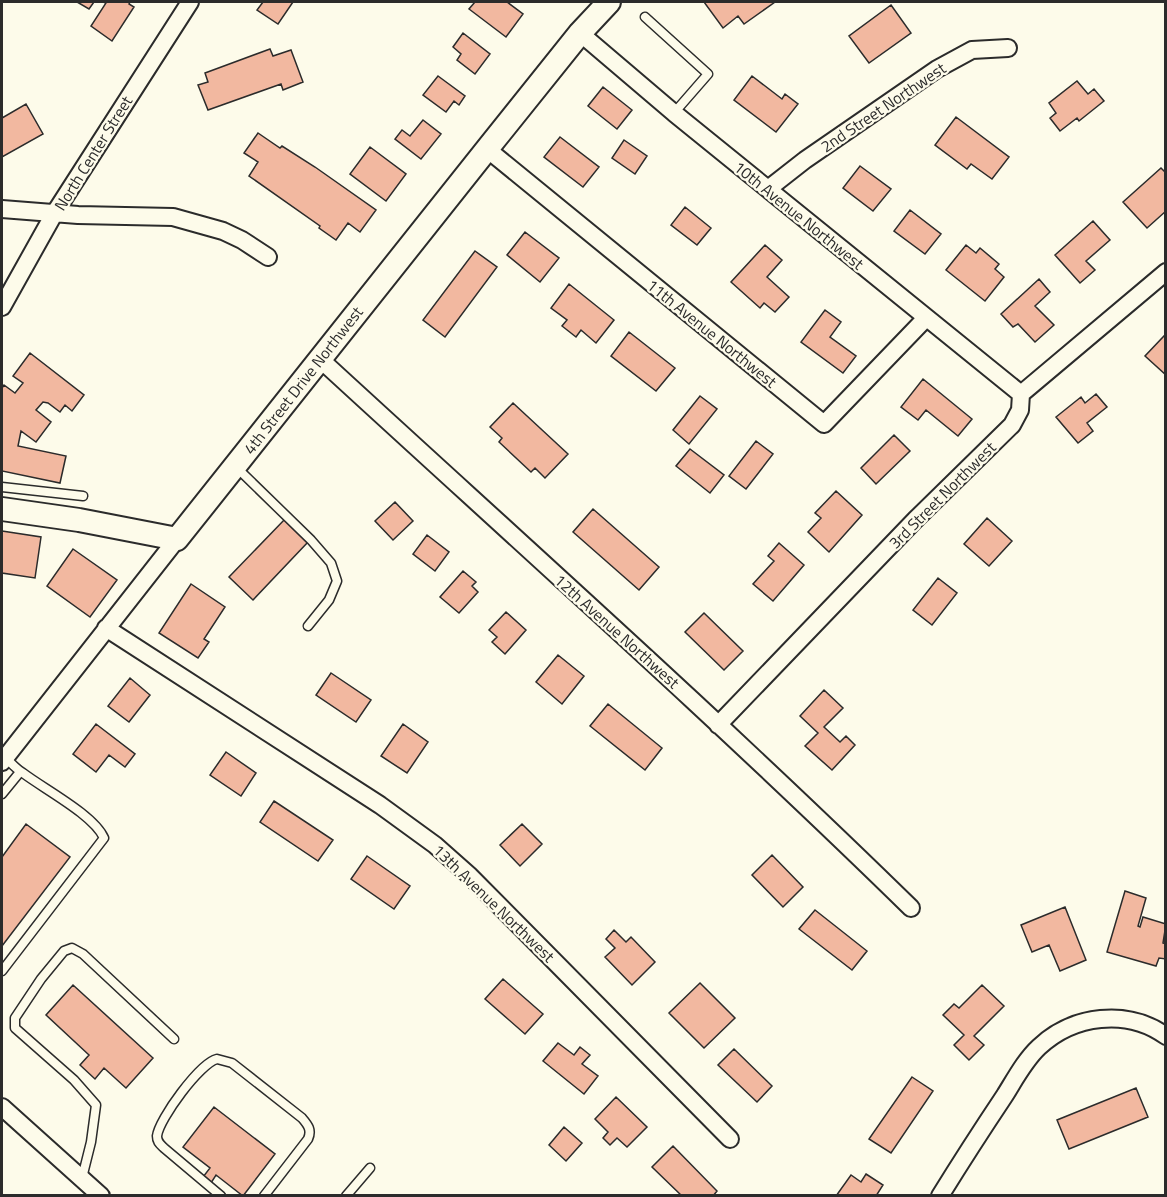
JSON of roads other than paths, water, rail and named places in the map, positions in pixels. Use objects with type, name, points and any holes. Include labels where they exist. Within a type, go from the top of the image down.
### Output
[{"type":"main road","name":"4th Street Drive Northwest","points":[[177,539],[580,33],[609,2]]},
{"type":"main road","points":[[2,509],[79,520],[177,539]]},
{"type":"street","name":"North Center Street","points":[[2,307],[54,214],[190,2]]},
{"type":"street","name":"10th Avenue Northwest","points":[[580,33],[674,113],[1021,394]]},
{"type":"street","name":"2nd Street Northwest","points":[[768,189],[805,160],[937,69],[972,50],[1008,48]]},
{"type":"street","name":"11th Avenue Northwest","points":[[487,149],[824,424],[926,318]]},
{"type":"street","points":[[2,209],[54,214],[173,217],[223,231],[268,257]]},
{"type":"street","points":[[1021,394],[1166,272]]},
{"type":"street","name":"12th Avenue Northwest","points":[[320,359],[829,828],[910,908]]},
{"type":"street","name":"3rd Street Northwest","points":[[718,725],[915,520],[1012,425],[1020,410],[1021,394]]},
{"type":"street","name":"4th Street Drive Northwest","points":[[3,760],[177,539]]},
{"type":"street","name":"13th Avenue Northwest","points":[[106,628],[380,805],[435,845],[470,876],[730,1139]]},
{"type":"street","points":[[940,1196],[1028,1059],[1049,1038],[1076,1024],[1106,1018],[1136,1022],[1151,1027],[1166,1036]]},
{"type":"street","points":[[2,1107],[101,1196]]},
{"type":"lane","points":[[645,17],[708,74],[674,113]]},
{"type":"lane","points":[[235,466],[311,540],[331,563],[337,581],[330,600],[308,626]]},
{"type":"lane","points":[[2,487],[83,496]]},
{"type":"lane","points":[[2,971],[104,838],[96,826],[78,812],[3,760]]},
{"type":"lane","points":[[2,794],[20,772]]},
{"type":"lane","points":[[82,1178],[91,1143],[96,1105],[74,1080],[15,1028],[15,1018],[41,979],[64,951],[72,948],[82,954],[174,1039]]},
{"type":"lane","points":[[221,1196],[164,1148],[158,1141],[157,1134],[165,1117],[189,1083],[206,1065],[217,1059],[232,1064],[302,1118],[309,1127],[308,1139],[264,1196]]},
{"type":"lane","points":[[346,1196],[370,1168]]}]
